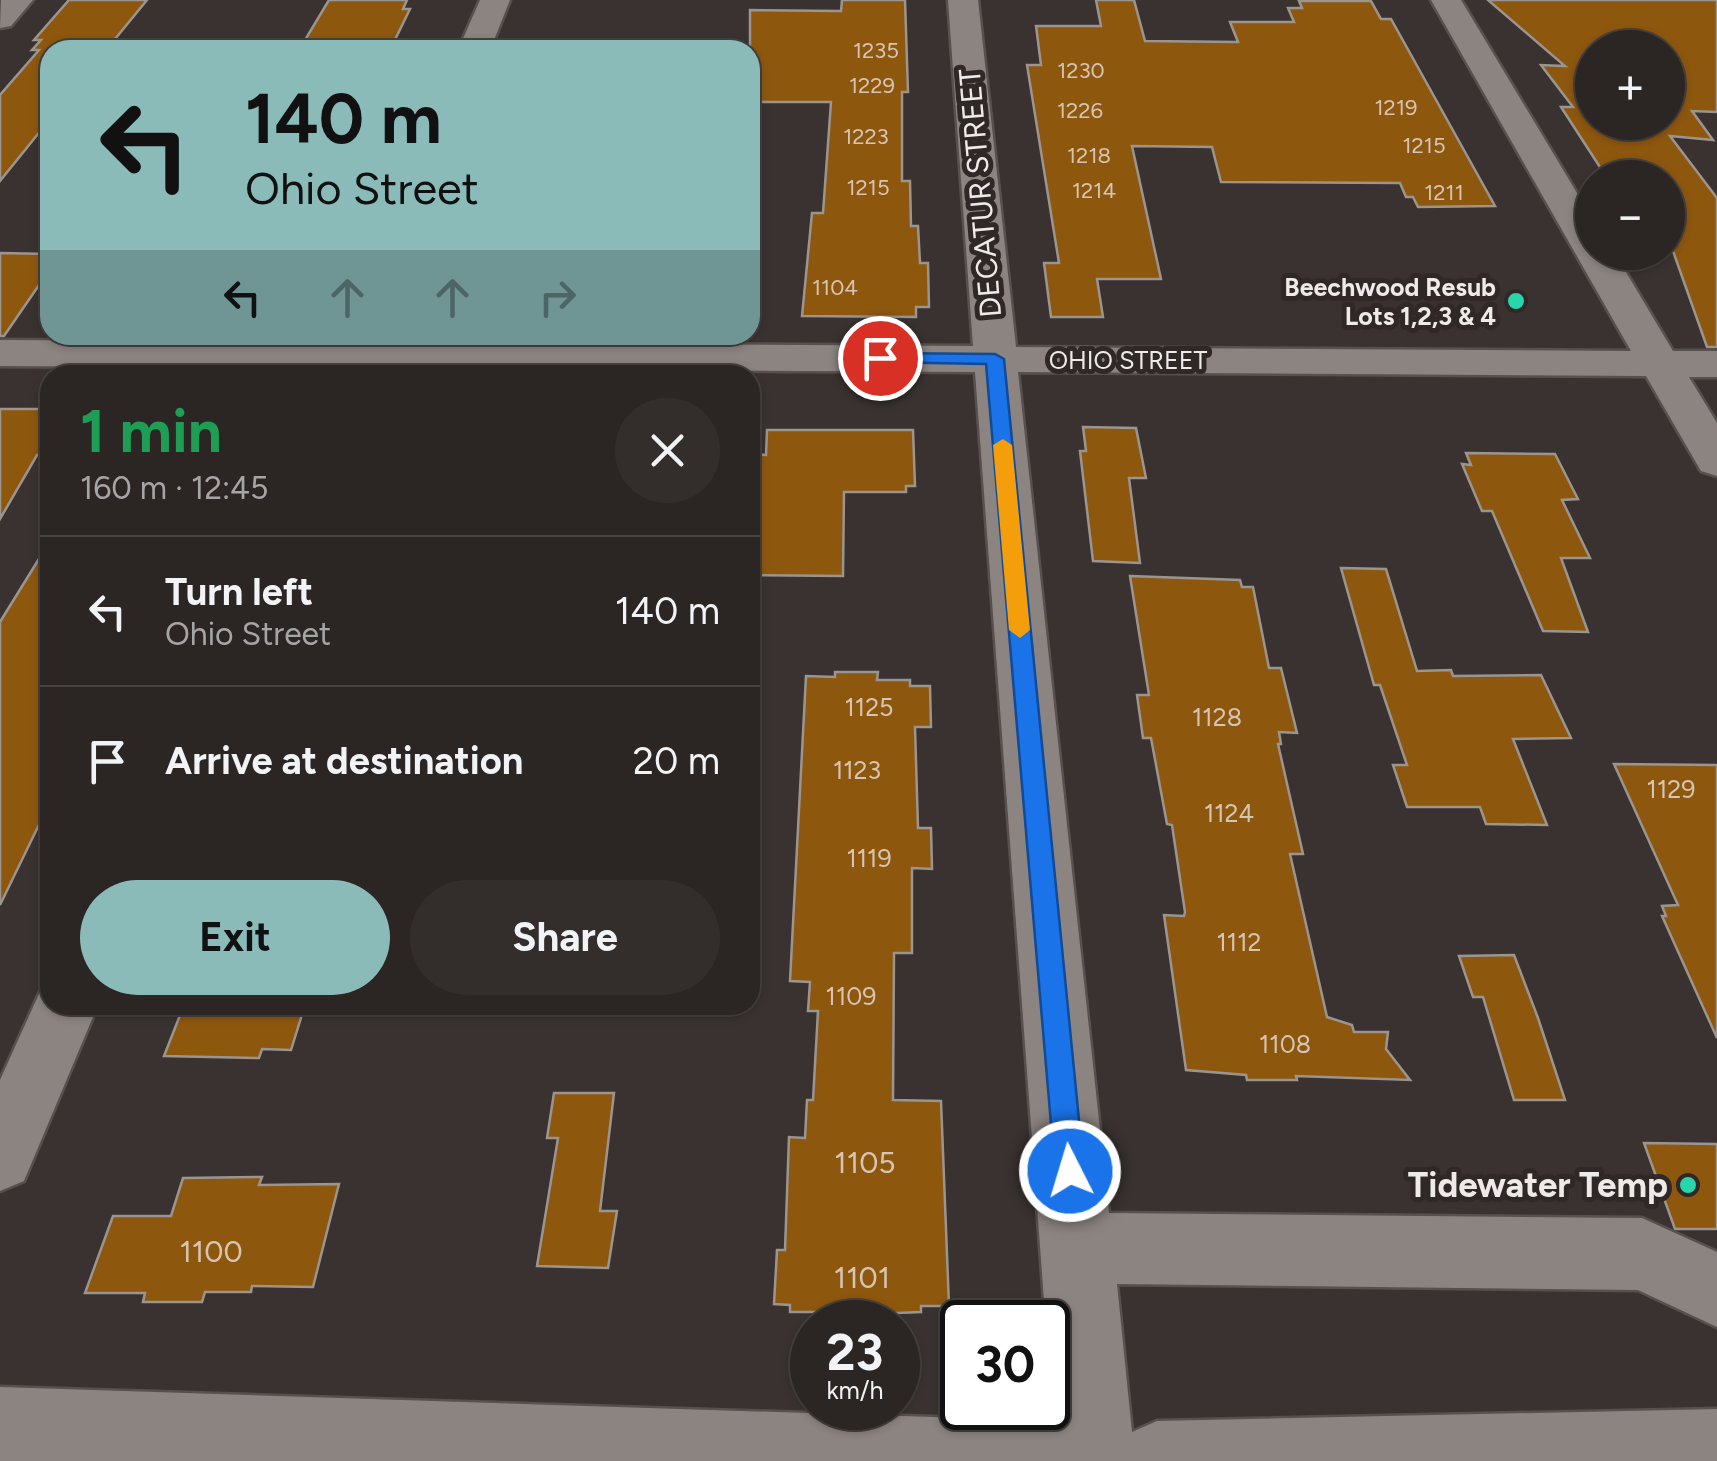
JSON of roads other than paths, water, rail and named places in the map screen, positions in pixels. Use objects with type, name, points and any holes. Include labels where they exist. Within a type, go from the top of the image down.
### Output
[{"type":"street","points":[[0,19],[18,0]]},
{"type":"street","points":[[478,40],[495,0]]},
{"type":"street","name":"DECATUR STREET","points":[[963,0],[1096,1461]]},
{"type":"street","points":[[1446,0],[1575,220]]},
{"type":"street","points":[[1604,270],[1717,461]]},
{"type":"street","name":"OHIO STREET","points":[[0,352],[1717,364]]},
{"type":"street","points":[[0,1158],[62,1015]]},
{"type":"street","points":[[1077,1248],[1642,1254],[1717,1290]]},
{"type":"street","points":[[0,1426],[1054,1461]]},
{"type":"street","points":[[1157,1461],[1717,1448]]},
{"type":"place","name":"Beechwood Resub Lots 1,2,3 & 4","points":[[1516,301]]},
{"type":"place","name":"Tidewater Temp","points":[[1688,1185]]}]
